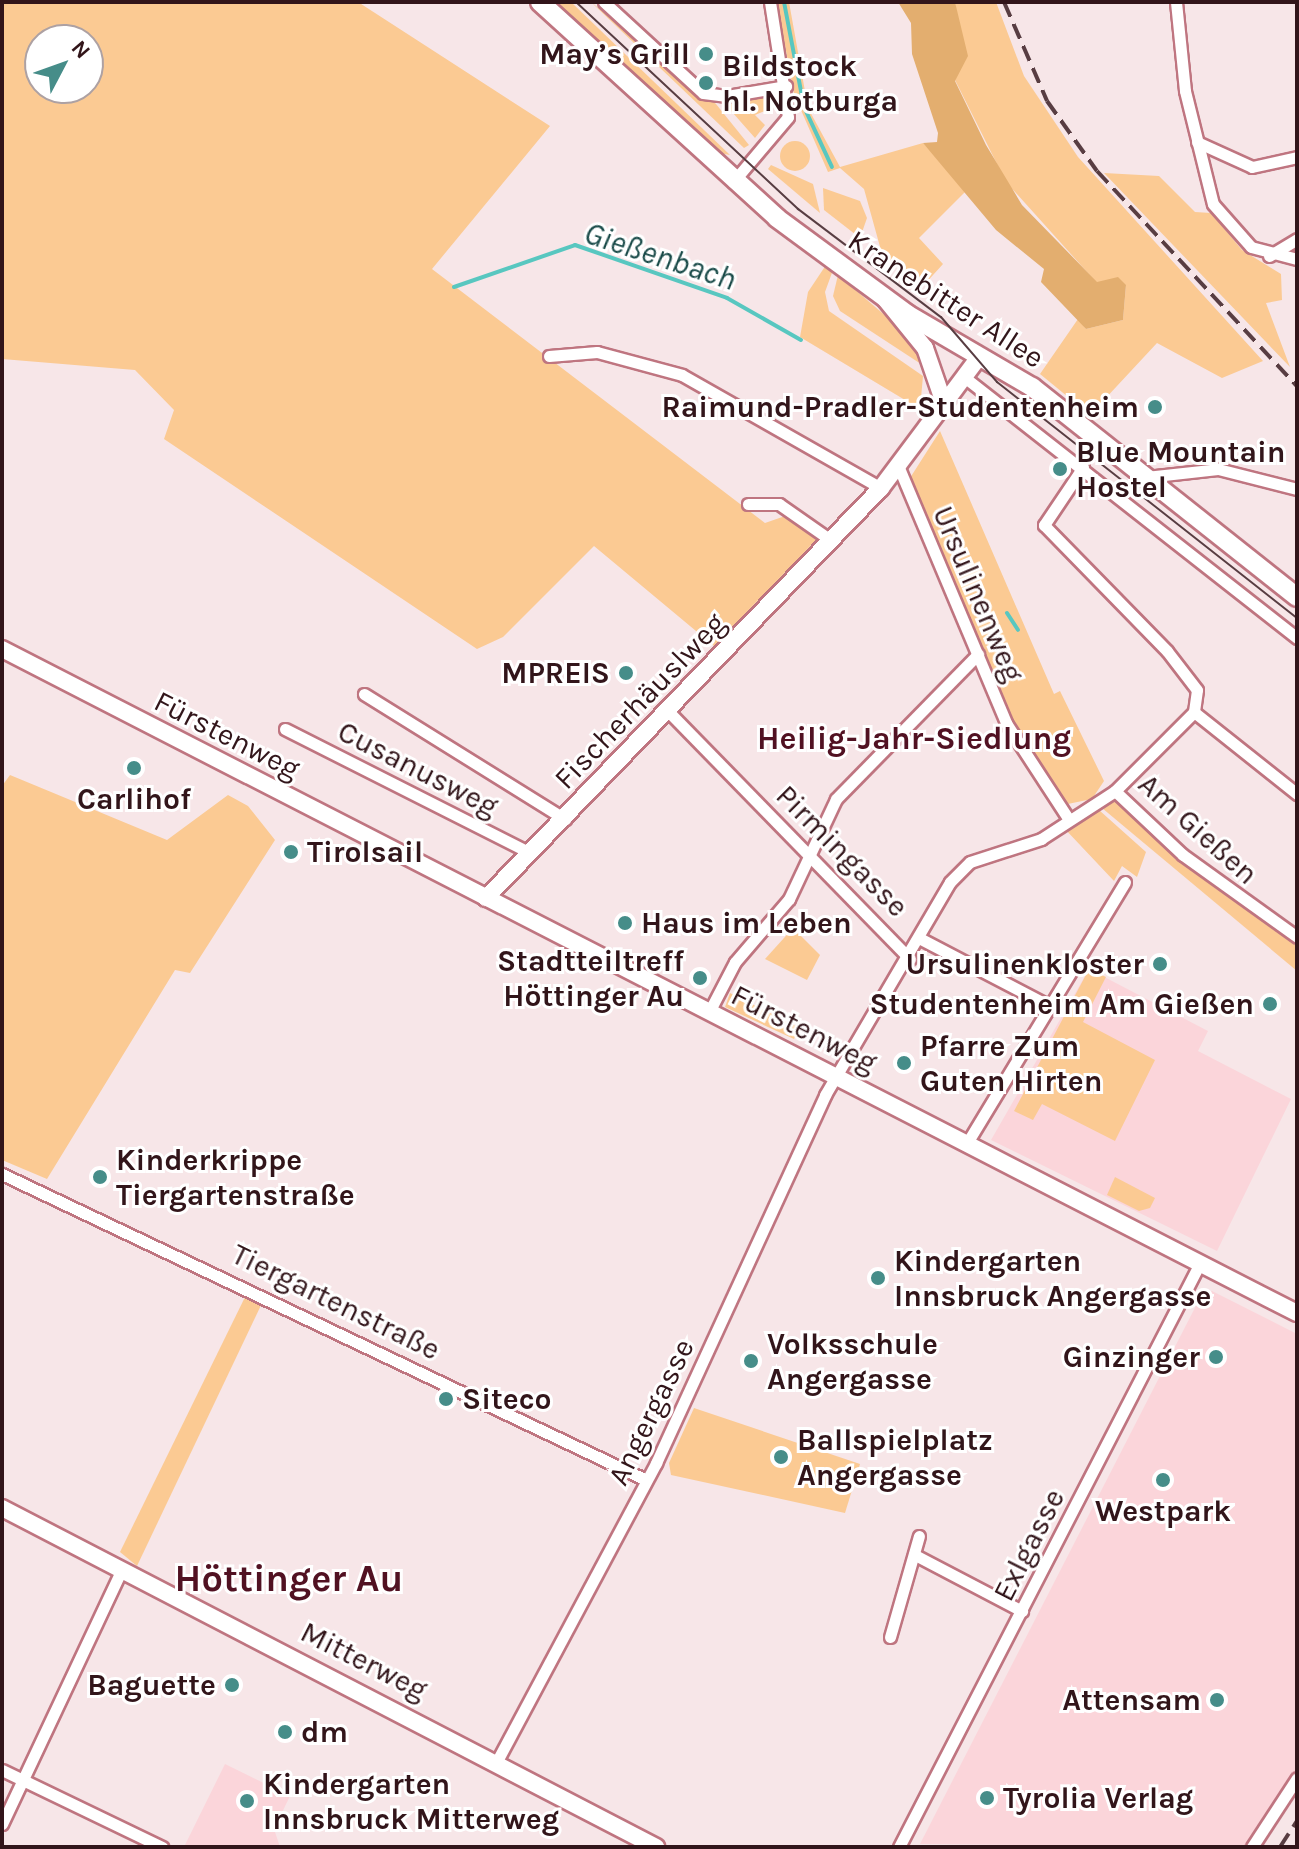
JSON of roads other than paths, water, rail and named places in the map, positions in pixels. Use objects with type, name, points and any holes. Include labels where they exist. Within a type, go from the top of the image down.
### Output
[{"type":"main road","name":"Kranebitter Allee","points":[[540,2],[733,182],[885,299],[1032,387],[1297,597]]},
{"type":"street","points":[[604,2],[703,93],[727,96],[786,86]]},
{"type":"street","points":[[733,182],[785,126],[786,86],[770,2]]},
{"type":"street","points":[[1176,2],[1197,142],[1216,210],[1269,256],[1297,259]]},
{"type":"street","points":[[1197,142],[1252,167],[1297,157]]},
{"type":"street","points":[[1269,256],[1297,239]]},
{"type":"street","points":[[885,299],[925,348],[945,406]]},
{"type":"street","points":[[549,356],[597,352],[682,375],[881,488]]},
{"type":"street","name":"Fischerhäuslweg","points":[[486,898],[669,712],[881,488],[968,380],[979,357]]},
{"type":"street","name":"Kranebitter Allee","points":[[968,380],[1083,467],[1297,638]]},
{"type":"street","points":[[1083,467],[1044,525],[1167,651],[1197,690],[1194,712],[1297,794]]},
{"type":"street","name":"Ursulinenweg","points":[[899,468],[1025,759],[1068,818]]},
{"type":"street","points":[[1146,477],[1218,469],[1297,489]]},
{"type":"street","points":[[748,504],[779,504],[832,541]]},
{"type":"street","name":"Fürstenweg","points":[[2,649],[1297,1313]]},
{"type":"street","points":[[709,1012],[735,962],[789,899],[808,849],[836,799],[978,654]]},
{"type":"street","name":"Fürstenweg","points":[[2,658],[28,665]]},
{"type":"street","points":[[364,694],[565,819]]},
{"type":"street","name":"Pirmingasse","points":[[669,712],[808,849],[910,959]]},
{"type":"street","name":"Am Gießen","points":[[1194,712],[1115,791],[1183,855],[1297,937]]},
{"type":"street","name":"Cusanusweg","points":[[285,729],[529,852]]},
{"type":"street","name":"Angergasse","points":[[497,1761],[646,1480],[835,1077],[963,868],[1041,839],[1068,818],[1115,791]]},
{"type":"street","points":[[967,1143],[1125,882]]},
{"type":"street","points":[[921,939],[1048,1005]]},
{"type":"street","name":"Tiergartenstraße","points":[[2,1174],[646,1480]]},
{"type":"street","name":"Exlgasse","points":[[899,1847],[1199,1265]]},
{"type":"street","name":"Mitterweg","points":[[2,1508],[497,1761],[656,1847]]},
{"type":"street","points":[[890,1637],[919,1536]]},
{"type":"street","points":[[915,1555],[1022,1611]]},
{"type":"street","points":[[2,1824],[122,1569]]},
{"type":"street","points":[[2,1770],[162,1847]]},
{"type":"street","points":[[1252,1847],[1297,1778]]},
{"type":"waterway","points":[[784,2],[804,107],[832,167]]},
{"type":"waterway","name":"Gießenbach","points":[[454,287],[575,245],[727,298],[801,340]]},
{"type":"waterway","points":[[1007,613],[1018,630]]},
{"type":"tram line","points":[[576,2],[798,209],[941,317],[997,382],[1297,618]]},
{"type":"railway","points":[[1004,2],[1047,101],[1097,171],[1297,386]]},
{"type":"railway","points":[[1280,1847],[1297,1821]]},
{"type":"place","name":"May’s Grill","points":[[706,54]]},
{"type":"place","name":"Bildstock hl. Notburga","points":[[706,83]]},
{"type":"place","name":"Raimund-Pradler-Studentenheim","points":[[1155,407]]},
{"type":"place","name":"Blue Mountain Hostel","points":[[1060,469]]},
{"type":"place","name":"MPREIS","points":[[626,673]]},
{"type":"place","name":"Carlihof","points":[[134,768]]},
{"type":"place","name":"Tirolsail","points":[[291,852]]},
{"type":"place","name":"Haus im Leben","points":[[625,923]]},
{"type":"place","name":"Ursulinenkloster","points":[[1160,964]]},
{"type":"place","name":"Stadtteiltreff Höttinger Au","points":[[700,978]]},
{"type":"place","name":"Studentenheim Am Gießen","points":[[1270,1004]]},
{"type":"place","name":"Pfarre Zum Guten Hirten","points":[[904,1063]]},
{"type":"place","name":"Kinderkrippe Tiergartenstraße","points":[[100,1177]]},
{"type":"place","name":"Kindergarten Innsbruck Angergasse","points":[[878,1278]]},
{"type":"place","name":"Ginzinger","points":[[1216,1357]]},
{"type":"place","name":"Volksschule Angergasse","points":[[751,1361]]},
{"type":"place","name":"Siteco","points":[[446,1399]]},
{"type":"place","name":"Ballspielplatz Angergasse","points":[[781,1457]]},
{"type":"place","name":"Westpark","points":[[1163,1480]]},
{"type":"place","name":"Baguette","points":[[232,1685]]},
{"type":"place","name":"Attensam","points":[[1217,1700]]},
{"type":"place","name":"dm","points":[[285,1732]]},
{"type":"place","name":"Tyrolia Verlag","points":[[987,1798]]},
{"type":"place","name":"Kindergarten Innsbruck Mitterweg","points":[[247,1801]]},
{"type":"district","name":"Heilig-Jahr-Siedlung","points":[[914,739]]},
{"type":"district","name":"Höttinger Au","points":[[289,1579]]}]
